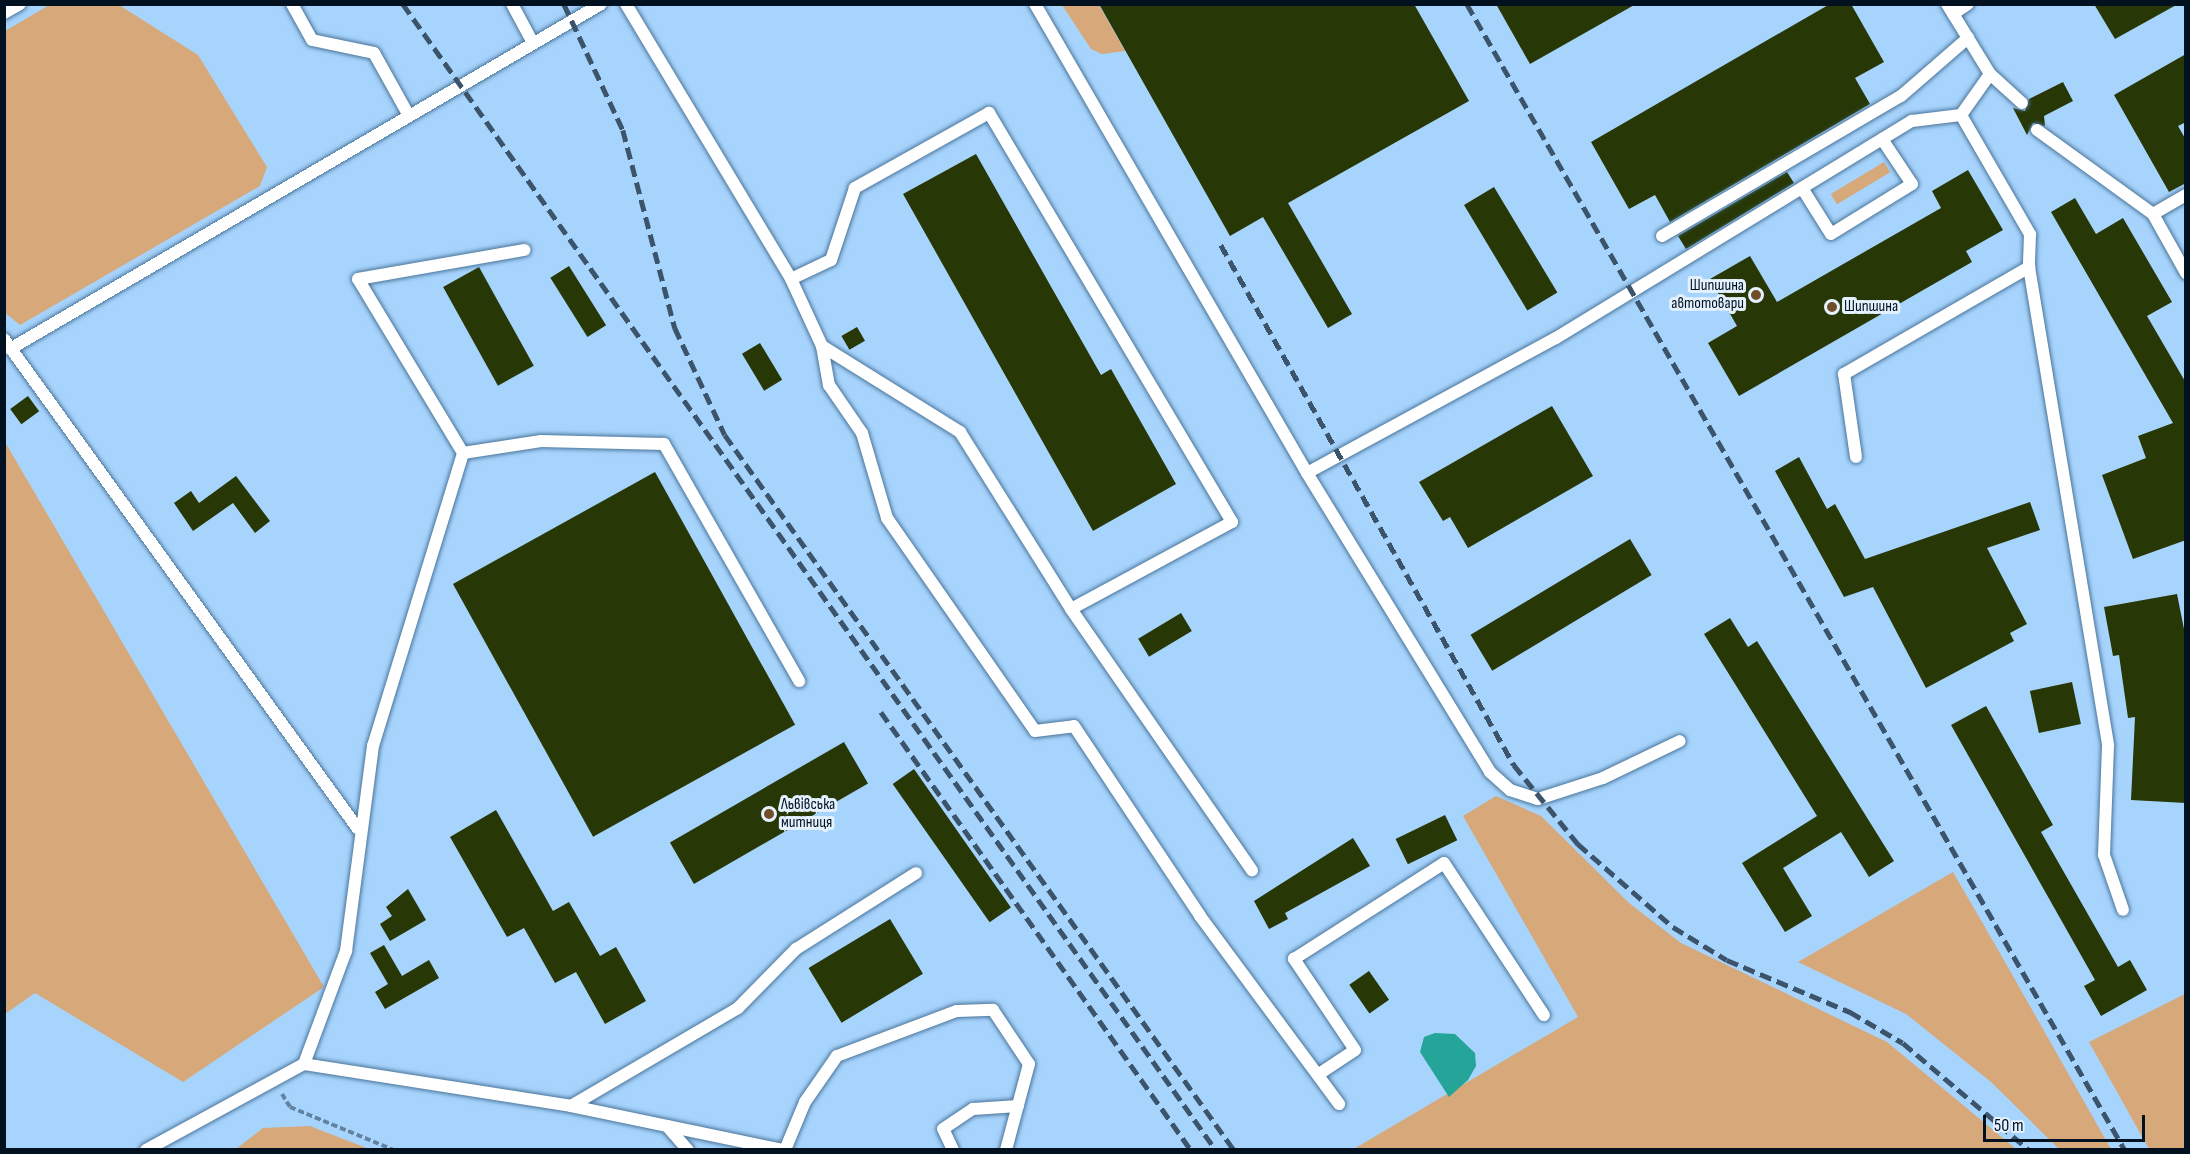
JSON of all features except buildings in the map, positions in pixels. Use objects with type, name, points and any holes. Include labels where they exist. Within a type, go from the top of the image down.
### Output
[{"type":"lane","points":[[4,14],[20,4]]},
{"type":"lane","points":[[292,4],[312,40],[374,53],[408,114]]},
{"type":"lane","points":[[512,4],[532,43]]},
{"type":"lane","points":[[358,829],[7,344],[601,4]]},
{"type":"lane","points":[[626,4],[791,279],[822,346],[829,385],[862,433],[887,518],[1035,730],[1074,726],[1200,916],[1339,1104]]},
{"type":"lane","points":[[1035,4],[1307,473],[1490,772],[1510,790],[1538,799],[1603,778],[1680,741]]},
{"type":"lane","points":[[1968,4],[1950,9],[1990,74],[2022,103]]},
{"type":"lane","points":[[1662,236],[1901,96],[1968,39]]},
{"type":"lane","points":[[1307,473],[1556,338],[1912,121],[1961,115],[1990,74]]},
{"type":"lane","points":[[791,279],[831,260],[855,188],[989,113],[1232,522],[1071,609]]},
{"type":"lane","points":[[1961,115],[2030,234],[2030,267],[2108,746],[2104,855],[2123,910]]},
{"type":"lane","points":[[2037,130],[2153,214],[2186,273]]},
{"type":"lane","points":[[1802,188],[1831,234],[1912,184],[1882,140]]},
{"type":"lane","points":[[2153,214],[2186,195]]},
{"type":"lane","points":[[304,1064],[346,951],[358,829],[373,746],[464,453],[358,279],[524,250]]},
{"type":"lane","points":[[1856,457],[1844,374],[2030,267]]},
{"type":"lane","points":[[822,346],[960,432],[1071,609],[1252,870]]},
{"type":"lane","points":[[464,453],[541,441],[664,444],[799,681]]},
{"type":"lane","points":[[1319,1074],[1355,1050],[1294,959],[1444,862],[1544,1015]]},
{"type":"lane","points":[[571,1106],[738,1008],[796,949],[916,873]]},
{"type":"lane","points":[[146,1149],[304,1064],[571,1106],[784,1149],[805,1102],[837,1056],[957,1011],[993,1010],[1029,1064],[1006,1149]]},
{"type":"lane","points":[[953,1149],[943,1130],[973,1109],[1018,1106]]},
{"type":"lane","points":[[667,1126],[688,1149]]},
{"type":"path","points":[[274,1080],[290,1107],[394,1149]]},
{"type":"shaded area","points":[[51,4],[119,5],[198,55],[267,167],[260,186],[20,325],[4,312],[5,31]]},
{"type":"shaded area","points":[[1062,5],[1099,5],[1125,51],[1102,54],[1091,49]]},
{"type":"shaded area","points":[[1884,162],[1890,172],[1837,204],[1831,194]]},
{"type":"shaded area","points":[[5,442],[324,987],[183,1082],[35,993],[5,1014]]},
{"type":"shaded area","points":[[1496,796],[1541,816],[1629,903],[1681,943],[1887,1042],[2016,1149],[1352,1150],[1578,1017],[1463,816]]},
{"type":"shaded area","points":[[1953,872],[2111,1149],[2059,1149],[1991,1082],[1906,1014],[1798,962]]},
{"type":"shaded area","points":[[2185,994],[2185,1149],[2149,1149],[2089,1042]]},
{"type":"shaded area","points":[[1435,1033],[1455,1034],[1475,1053],[1476,1066],[1468,1080],[1449,1097],[1420,1052],[1424,1037]]},
{"type":"shaded area","points":[[310,1126],[369,1149],[236,1149],[263,1128]]},
{"type":"railway","points":[[403,4],[1216,1150]]},
{"type":"railway","points":[[564,4],[623,130],[675,328],[725,435],[1234,1150]]},
{"type":"railway","points":[[1467,4],[2125,1150]]},
{"type":"railway","points":[[1221,245],[1514,765],[1578,844],[1673,927],[1727,960],[1850,1012],[1903,1043],[2029,1150]]},
{"type":"railway","points":[[881,712],[1191,1150]]},
{"type":"place","name":"Шипшина автотовари","points":[[1756,295]]},
{"type":"place","name":"Шипшина","points":[[1832,307]]},
{"type":"place","name":"Львівська митниця","points":[[769,814]]}]
